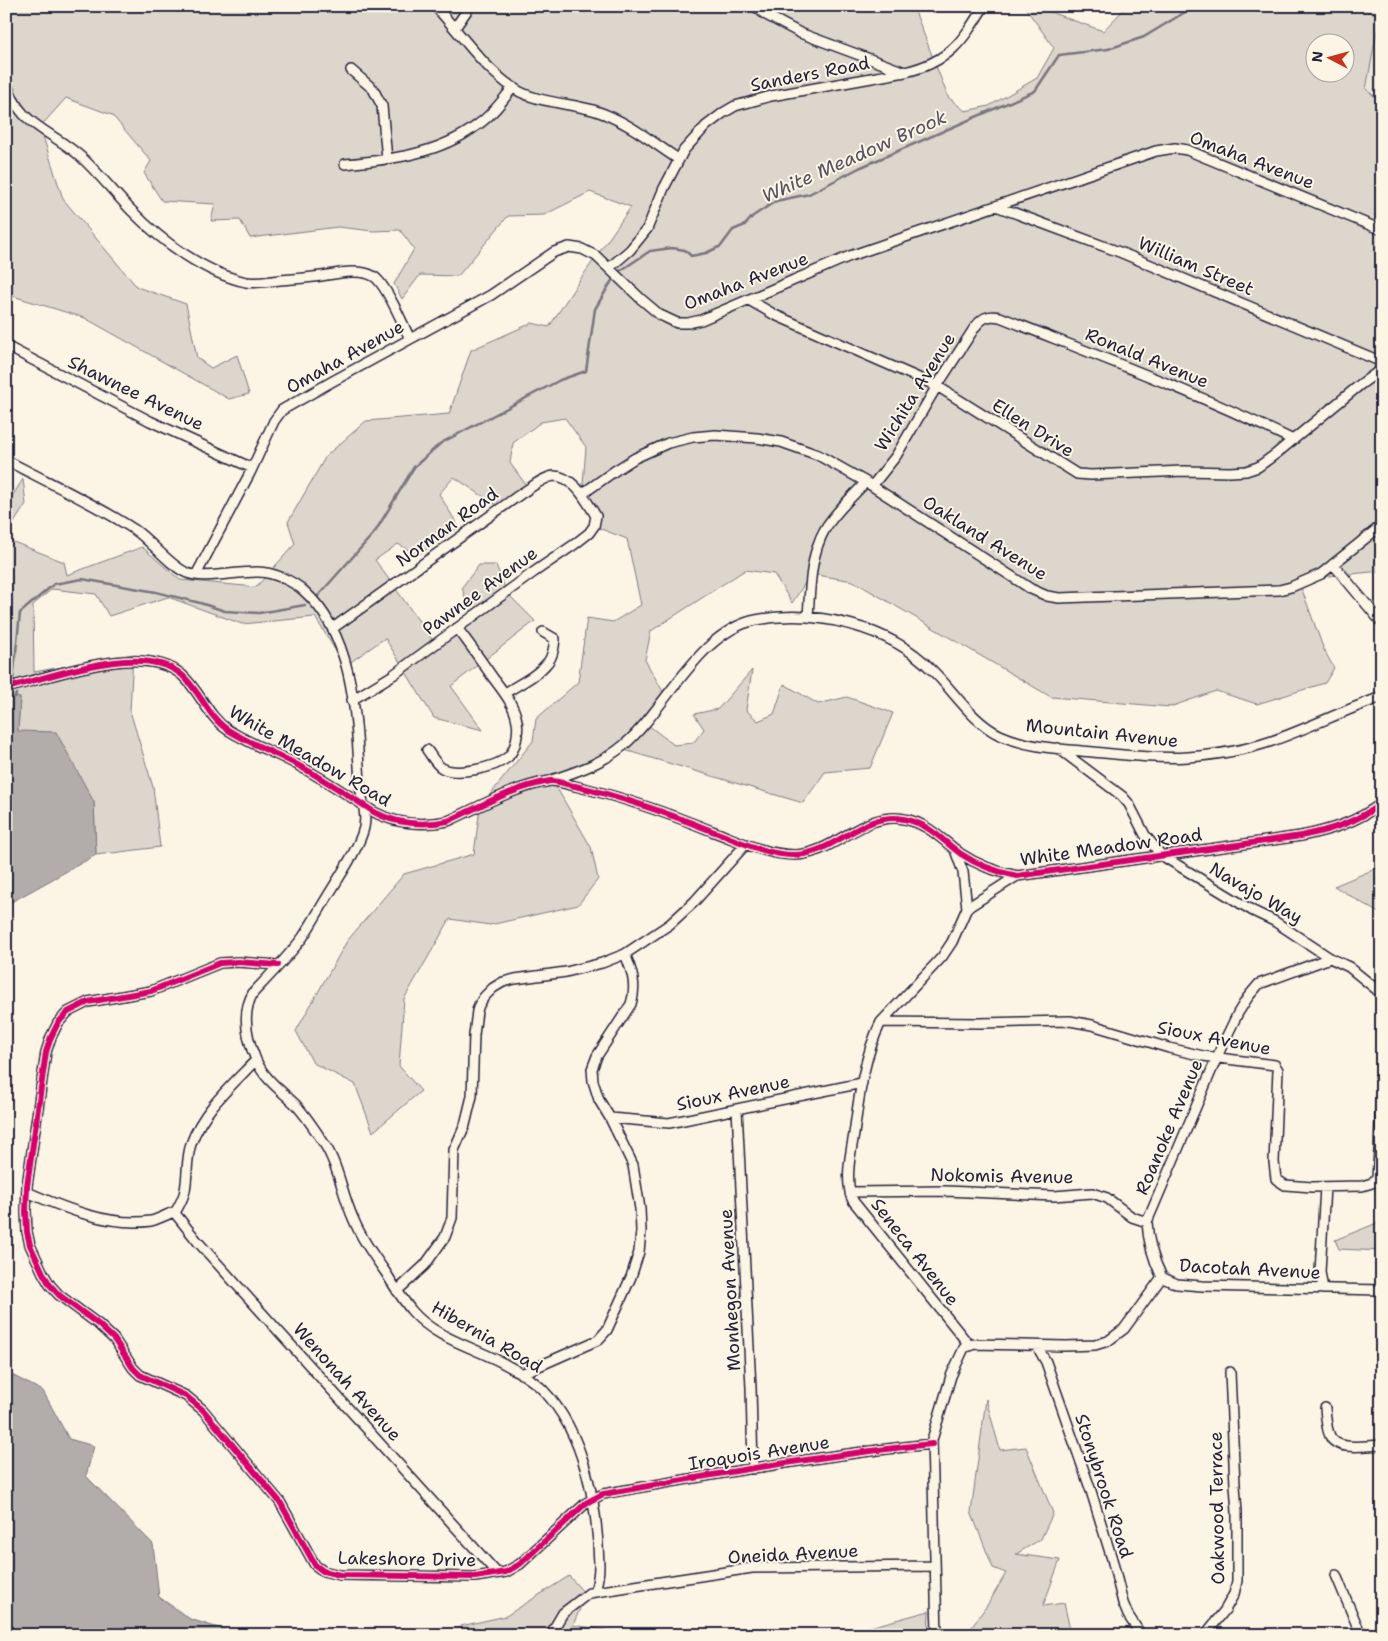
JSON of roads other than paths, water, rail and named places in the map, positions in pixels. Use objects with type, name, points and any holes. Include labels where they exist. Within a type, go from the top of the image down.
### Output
[{"type":"street","points":[[435,6],[486,64],[513,87],[532,96],[596,111],[623,122],[678,160]]},
{"type":"street","points":[[454,28],[470,6]]},
{"type":"street","points":[[755,6],[766,15],[800,33],[905,72]]},
{"type":"street","name":"Sanders Road","points":[[611,269],[647,229],[678,160],[684,150],[706,126],[735,106],[771,96],[905,72],[925,65],[941,58],[955,48],[970,29],[984,6]]},
{"type":"street","points":[[351,70],[373,89],[382,106],[387,159]]},
{"type":"street","points":[[6,80],[13,100],[19,110],[29,120],[80,156],[105,180],[142,222],[196,262],[221,274],[256,283],[345,273],[366,273],[375,276],[389,295],[411,338]]},
{"type":"street","points":[[344,164],[387,159],[423,152],[449,142],[476,127],[500,106],[513,87]]},
{"type":"street","name":"Omaha Avenue","points":[[196,575],[252,468],[274,421],[282,410],[491,295],[554,252],[569,248],[582,249],[596,256],[660,315],[677,323],[688,323],[701,320],[850,256],[1156,151],[1175,148],[1187,150],[1382,230]]},
{"type":"street","name":"William Street","points":[[996,206],[1122,253],[1382,362]]},
{"type":"street","name":"Ellen Drive","points":[[749,300],[775,315],[937,386],[1076,474],[1246,471],[1258,467],[1382,369]]},
{"type":"street","name":"Ronald Avenue","points":[[986,317],[991,315],[1000,317],[1168,384],[1252,419],[1292,440]]},
{"type":"street","name":"Wichita Avenue","points":[[808,617],[814,564],[824,529],[896,456],[937,386],[975,327],[982,318],[986,317]]},
{"type":"street","name":"Shawnee Avenue","points":[[6,346],[150,421],[252,468]]},
{"type":"street","name":"Oakland Avenue","points":[[582,494],[636,458],[668,443],[715,435],[781,442],[818,455],[869,484],[1031,589],[1047,596],[1059,598],[1279,590],[1299,584],[1321,574],[1382,525]]},
{"type":"street","points":[[6,460],[88,502],[135,531],[176,567],[187,573],[208,576],[259,571],[284,579],[304,591],[321,610],[333,628],[341,649],[356,719],[365,818],[364,829],[353,853],[302,937],[278,965]]},
{"type":"street","name":"Norman Road","points":[[333,628],[522,493],[545,479],[555,476],[569,481],[582,494]]},
{"type":"street","name":"Pawnee Avenue","points":[[352,700],[393,675],[589,533],[594,526],[596,516],[582,494]]},
{"type":"street","points":[[1334,564],[1382,623]]},
{"type":"street","name":"Mountain Avenue","points":[[552,780],[598,764],[623,746],[642,729],[695,660],[720,637],[743,624],[756,620],[801,616],[846,623],[874,632],[920,658],[974,715],[998,734],[1028,744],[1058,748],[1145,756],[1187,757],[1218,753],[1269,742],[1382,697]]},
{"type":"street","points":[[427,750],[441,767],[454,771],[473,770],[490,766],[508,757],[515,744],[518,732],[515,712],[505,694],[457,628]]},
{"type":"street","points":[[505,694],[548,662],[555,639],[543,632]]},
{"type":"street","name":"White Meadow Road","points":[[6,688],[109,662],[147,661],[162,665],[178,672],[187,680],[224,728],[302,767],[384,817],[401,822],[437,824],[448,821],[518,789],[552,780],[625,799],[746,844],[782,854],[796,855],[809,852],[828,845],[863,826],[879,820],[891,818],[909,820],[924,826],[955,850],[976,863],[990,870],[1017,876],[1301,836],[1330,830],[1355,820],[1382,803]]},
{"type":"street","name":"Navajo Way","points":[[1058,748],[1122,796],[1129,804],[1145,835],[1161,855],[1253,911],[1274,921],[1330,958],[1349,967],[1376,989],[1382,997]]},
{"type":"street","points":[[397,1291],[425,1265],[445,1237],[452,1218],[454,1150],[465,1125],[472,1096],[474,1035],[479,1005],[488,992],[503,982],[566,972],[602,963],[625,954],[670,924],[694,902],[746,844]]},
{"type":"street","points":[[955,850],[963,872],[967,908],[1017,876]]},
{"type":"street","name":"Seneca Avenue","points":[[967,908],[952,942],[942,957],[881,1022],[862,1082],[848,1182],[854,1202],[970,1346]]},
{"type":"street","points":[[521,1374],[598,1340],[607,1330],[631,1277],[639,1252],[641,1231],[640,1209],[633,1165],[599,1100],[592,1069],[597,1056],[631,1004],[634,994],[633,975],[625,954]]},
{"type":"street","name":"Roanoke Avenue","points":[[1162,1277],[1154,1261],[1147,1222],[1238,1012],[1258,984],[1330,958]]},
{"type":"street","name":"Lakeshore Drive","points":[[278,965],[238,962],[220,963],[162,987],[126,996],[88,1002],[68,1012],[58,1023],[46,1052],[27,1192],[26,1232],[36,1258],[50,1285],[69,1304],[98,1324],[114,1339],[133,1368],[140,1375],[186,1396],[203,1410],[280,1502],[315,1565],[323,1571],[340,1575],[475,1577],[506,1572],[520,1564],[592,1499]]},
{"type":"street","name":"Hibernia Road","points":[[278,965],[253,993],[248,1003],[246,1024],[261,1071],[297,1107],[326,1146],[335,1163],[353,1219],[373,1254],[412,1311],[426,1325],[521,1374],[542,1389],[557,1407],[581,1454],[589,1479],[592,1499]]},
{"type":"street","name":"Sioux Avenue","points":[[881,1022],[980,1023],[1070,1021],[1092,1025],[1169,1048],[1217,1058],[1276,1066],[1278,1070],[1274,1162],[1276,1179],[1285,1185],[1325,1187]]},
{"type":"street","points":[[27,1192],[72,1210],[120,1221],[153,1221],[176,1211],[185,1192],[186,1163],[191,1144],[198,1130],[205,1117],[223,1094],[256,1060]]},
{"type":"street","points":[[1323,1289],[1320,1272],[1325,1187],[1362,1186],[1372,1183],[1377,1177],[1382,1066]]},
{"type":"street","name":"Sioux Avenue","points":[[610,1118],[669,1123],[862,1082]]},
{"type":"street","name":"Monhegon Avenue","points":[[737,1109],[754,1469]]},
{"type":"street","name":"Nokomis Avenue","points":[[850,1192],[946,1191],[1054,1196],[1092,1193],[1107,1198],[1132,1217],[1147,1222]]},
{"type":"street","name":"Wenonah Avenue","points":[[174,1212],[198,1242],[497,1573]]},
{"type":"street","name":"Dacotah Avenue","points":[[970,1346],[974,1344],[1095,1345],[1108,1342],[1124,1329],[1162,1277],[1177,1284],[1202,1286],[1382,1290]]},
{"type":"street","points":[[937,1635],[932,1440],[951,1376],[964,1348],[970,1346]]},
{"type":"street","name":"Stonybrook Road","points":[[1037,1346],[1046,1362],[1091,1491],[1112,1559],[1123,1603],[1128,1615],[1141,1635]]},
{"type":"street","name":"Oakwood Terrace","points":[[1207,1635],[1208,1630],[1225,1610],[1234,1594],[1238,1581],[1237,1512],[1230,1372]]},
{"type":"street","points":[[1325,1408],[1329,1434],[1333,1442],[1343,1446],[1382,1445]]},
{"type":"street","name":"Iroquois Avenue","points":[[592,1499],[603,1494],[754,1469],[932,1444]]},
{"type":"street","points":[[550,1635],[563,1613],[589,1593],[595,1592],[599,1568],[592,1499]]},
{"type":"street","name":"Oneida Avenue","points":[[595,1592],[752,1568],[934,1566]]},
{"type":"street","points":[[1336,1576],[1361,1635]]},
{"type":"waterway","name":"White Meadow Brook","points":[[617,273],[650,251],[672,248],[685,250],[691,256],[706,253],[721,246],[733,230],[745,225],[753,216],[776,201],[809,194],[859,168],[1035,91],[1059,55],[1108,49],[1144,37],[1195,6]]},
{"type":"waterway","name":"White Meadow Brook","points":[[317,597],[375,532],[414,467],[441,443],[560,380],[586,371],[595,309],[614,277]]},
{"type":"waterway","name":"White Meadow Brook","points":[[13,680],[20,613],[54,584],[82,579],[156,592],[225,611],[259,613],[305,605]]}]
